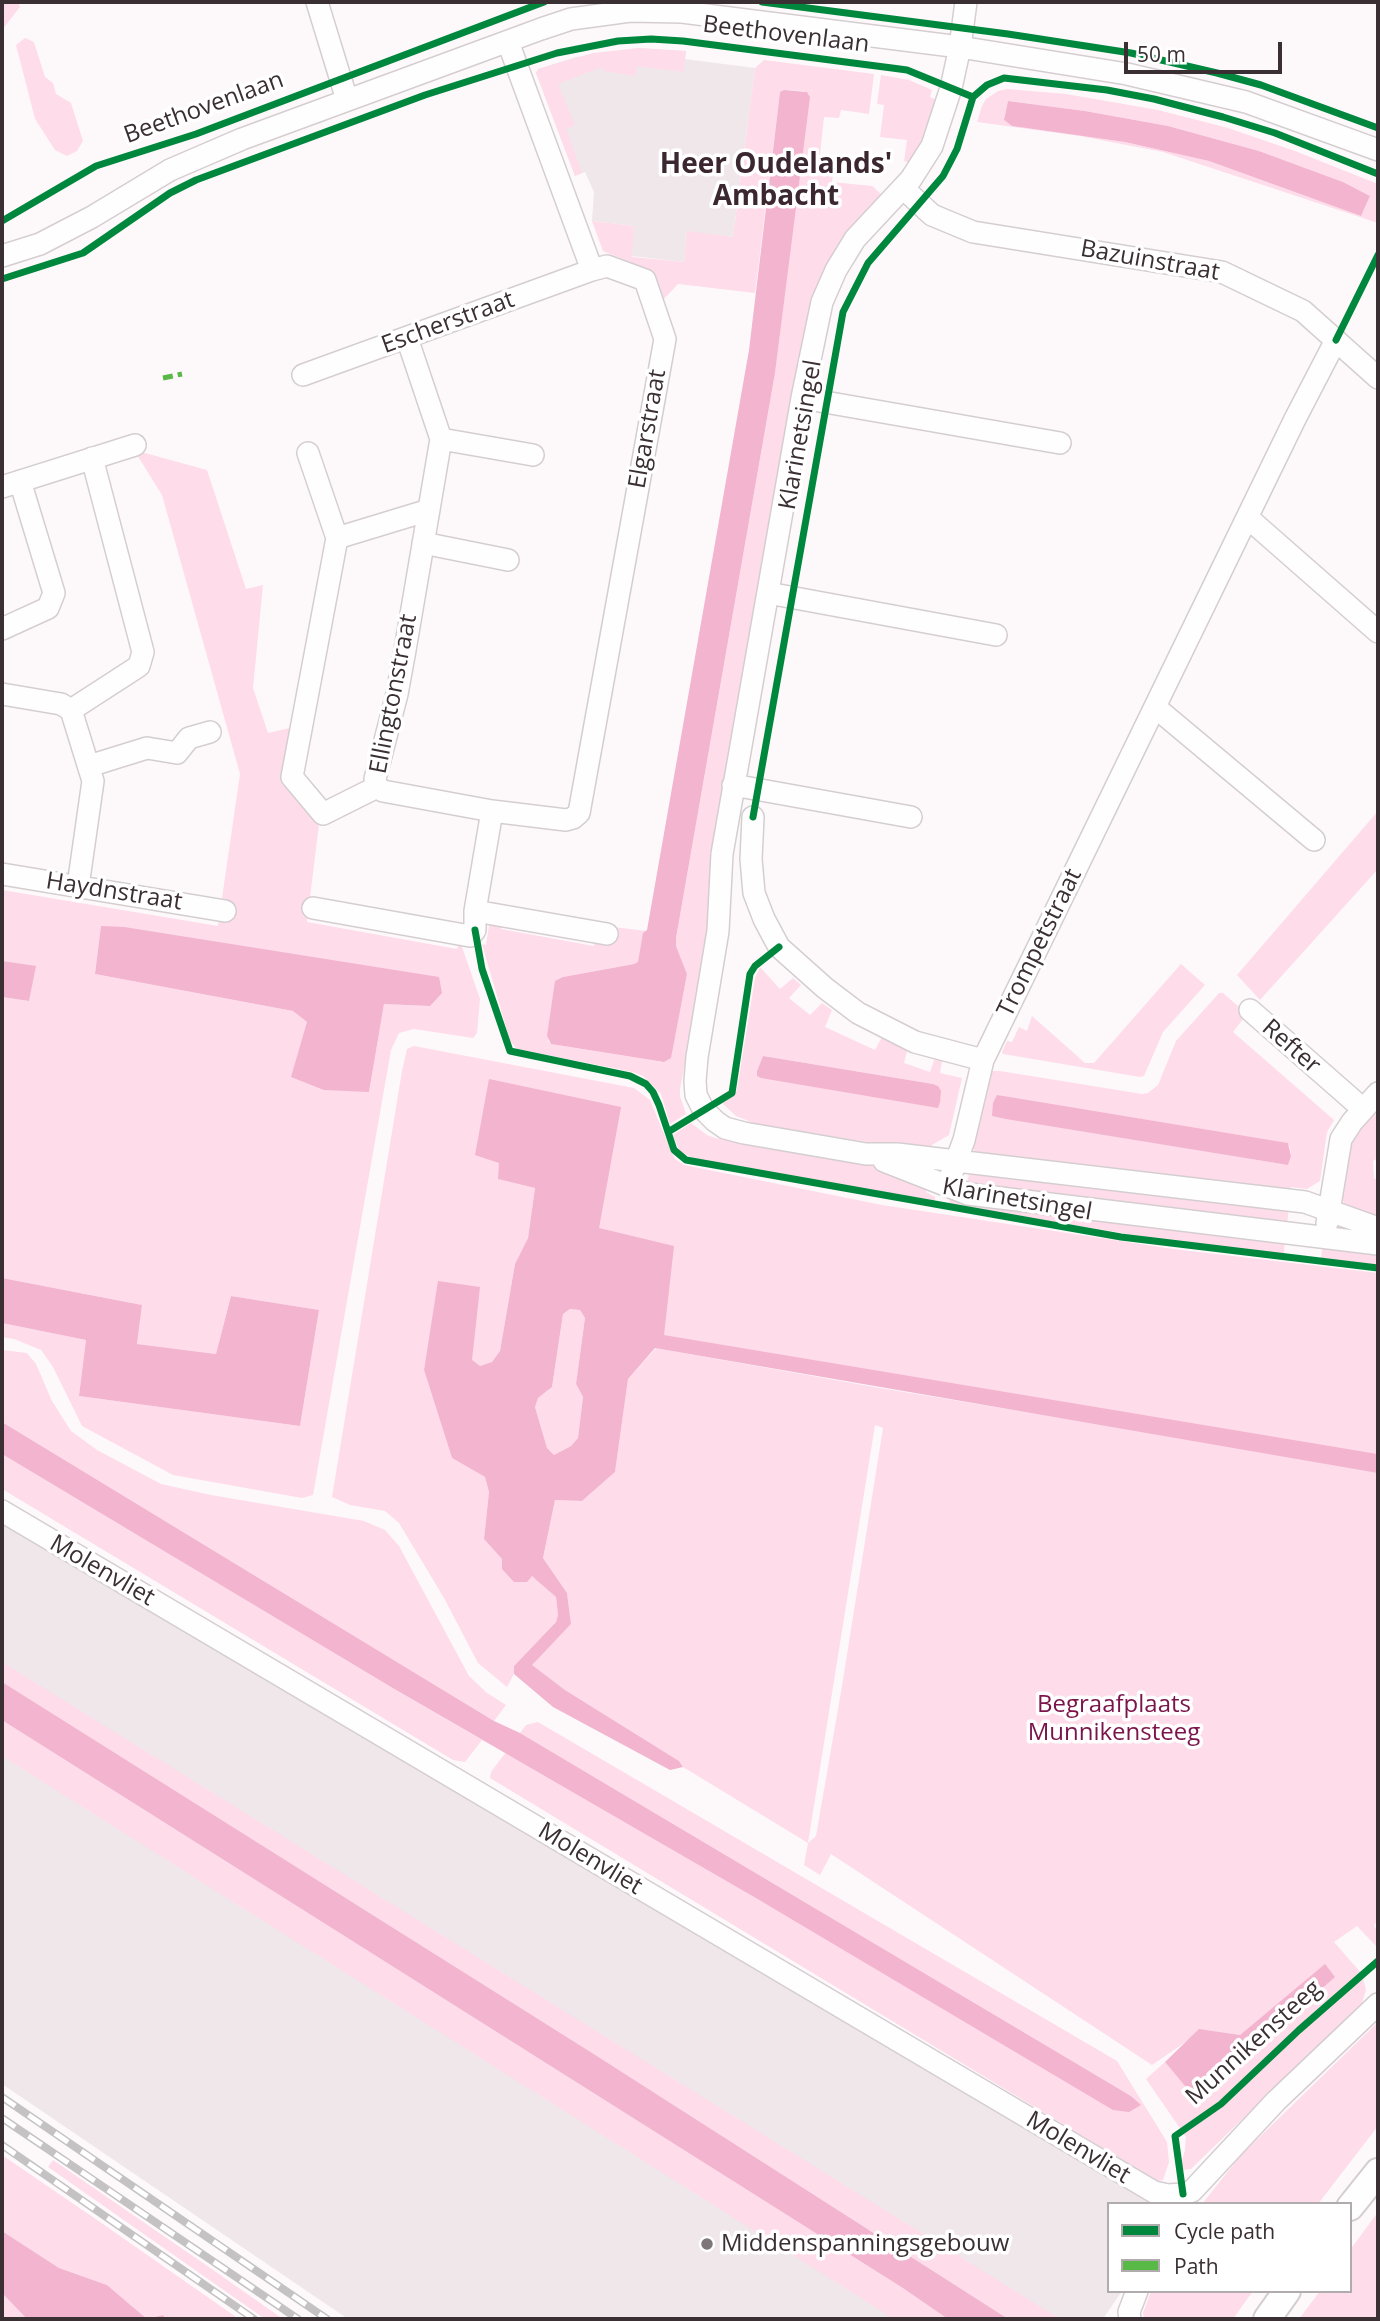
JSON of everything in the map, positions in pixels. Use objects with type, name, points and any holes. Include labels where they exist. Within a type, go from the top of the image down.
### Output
[{"type":"main road","points":[[1352,2204],[1378,2172]]},
{"type":"main road","points":[[1267,2319],[1286,2293]]},
{"type":"street","points":[[317,2],[347,100]]},
{"type":"street","name":"Klarinetsingel","points":[[966,2],[951,88],[935,139],[925,159],[902,188],[855,239],[836,270],[822,302],[802,398],[722,854],[714,961],[695,1068],[696,1095],[703,1109],[725,1128],[744,1133],[866,1154],[897,1154],[1305,1202],[1378,1228]]},
{"type":"street","name":"Beethovenlaan","points":[[2,256],[40,244],[99,214],[170,170],[242,139],[571,19],[660,6],[960,47],[1127,74],[1191,88],[1269,110],[1378,150]]},
{"type":"street","points":[[508,42],[592,270]]},
{"type":"street","name":"Bazuinstraat","points":[[902,188],[932,215],[973,232],[1222,272],[1303,311],[1378,378]]},
{"type":"street","name":"Elgarstraat","points":[[377,787],[383,791],[492,811],[566,820],[579,813],[665,339],[645,280],[607,266],[592,270]]},
{"type":"street","name":"Escherstraat","points":[[303,375],[592,270]]},
{"type":"street","name":"Ellingtonstraat","points":[[308,453],[337,538],[292,778],[323,814],[377,787],[375,779],[397,694],[441,439],[407,338]]},
{"type":"street","name":"Trompetstraat","points":[[947,1186],[964,1140],[983,1060],[1336,340]]},
{"type":"street","name":"Klarinetsingel","points":[[802,398],[1060,443]]},
{"type":"street","points":[[441,439],[533,455]]},
{"type":"street","points":[[2,629],[48,608],[54,593],[11,484],[135,445]]},
{"type":"street","points":[[71,710],[139,666],[143,652],[92,458]]},
{"type":"street","points":[[337,538],[429,510]]},
{"type":"street","points":[[1248,518],[1378,632]]},
{"type":"street","points":[[423,543],[508,560]]},
{"type":"street","points":[[768,593],[996,635]]},
{"type":"street","points":[[2,694],[61,704],[71,710],[93,781],[78,886]]},
{"type":"street","points":[[1155,707],[1314,840]]},
{"type":"street","points":[[89,766],[147,748],[177,753],[189,738],[210,733]]},
{"type":"street","points":[[733,785],[911,817]]},
{"type":"street","points":[[313,908],[470,936],[475,930],[475,911],[492,811]]},
{"type":"street","points":[[753,817],[751,859],[754,893],[779,947],[825,988],[859,1013],[915,1042],[983,1060]]},
{"type":"street","name":"Haydnstraat","points":[[2,874],[225,911]]},
{"type":"street","points":[[475,911],[607,934]]},
{"type":"street","name":"Refter","points":[[1250,1010],[1363,1109]]},
{"type":"street","points":[[1325,1236],[1341,1139],[1378,1093]]},
{"type":"street","name":"Klarinetsingel","points":[[866,1154],[968,1194],[1378,1244]]},
{"type":"street","name":"Molenvliet","points":[[2,1511],[1154,2192],[1183,2199]]},
{"type":"street","points":[[1183,2199],[1276,2101],[1378,2004]]},
{"type":"street","points":[[1130,2319],[1129,2312],[1137,2293]]},
{"type":"shaded area","points":[[639,48],[686,51],[685,59],[755,68],[733,237],[687,232],[684,262],[631,256],[634,226],[592,221],[594,192],[585,172],[575,176],[536,73],[538,69],[576,57]]},
{"type":"shaded area","points":[[780,92],[807,92],[810,97],[775,373],[676,938],[676,946],[687,974],[671,1058],[664,1062],[551,1044],[547,1036],[555,981],[563,977],[638,962],[643,933],[647,930],[749,350]]},
{"type":"shaded area","points":[[1008,101],[1168,126],[1259,151],[1343,182],[1370,196],[1361,216],[1209,161],[1125,142],[1012,126],[1004,120]]},
{"type":"shaded area","points":[[101,926],[124,927],[439,977],[442,993],[430,1006],[384,1004],[369,1092],[324,1090],[291,1077],[307,1022],[293,1011],[95,974]]},
{"type":"shaded area","points":[[2,961],[36,966],[29,1001],[2,997]]},
{"type":"shaded area","points":[[763,1056],[933,1084],[941,1091],[940,1102],[938,1108],[761,1078],[757,1076],[757,1071]]},
{"type":"shaded area","points":[[489,1079],[621,1107],[599,1228],[674,1246],[664,1335],[1378,1454],[1378,1473],[655,1348],[628,1379],[615,1472],[582,1501],[555,1500],[543,1558],[567,1593],[571,1624],[532,1665],[565,1690],[679,1761],[683,1767],[670,1770],[553,1707],[514,1674],[514,1666],[556,1622],[556,1597],[532,1576],[527,1582],[514,1582],[502,1569],[502,1559],[484,1539],[489,1492],[485,1477],[452,1458],[424,1370],[438,1281],[480,1287],[472,1360],[480,1366],[492,1362],[500,1351],[515,1264],[528,1238],[535,1188],[498,1179],[499,1163],[475,1155]],"holes":[[[570,1309],[580,1310],[585,1318],[576,1384],[583,1397],[578,1438],[571,1446],[554,1455],[547,1448],[535,1407],[538,1398],[552,1387],[563,1314]]]},
{"type":"shaded area","points":[[997,1095],[1288,1143],[1291,1156],[1288,1165],[1006,1119],[992,1116]]},
{"type":"shaded area","points":[[2,1278],[142,1305],[137,1344],[216,1354],[231,1296],[319,1310],[300,1426],[79,1396],[86,1340],[2,1323]]},
{"type":"shaded area","points":[[2,1422],[494,1721],[520,1733],[1131,2096],[1141,2105],[1129,2112],[1113,2110],[761,1901],[391,1687],[2,1454]]},
{"type":"shaded area","points":[[2,1517],[1166,2202],[1107,2202],[1107,2293],[1121,2293],[1103,2319],[348,2319],[2,2084]]},
{"type":"shaded area","points":[[2,1682],[592,2053],[1008,2319],[948,2319],[903,2288],[2,1720]]},
{"type":"shaded area","points":[[1325,1964],[1335,1977],[1196,2099],[1165,2062],[1199,2029],[1240,2035]]},
{"type":"shaded area","points":[[2,2231],[59,2268],[107,2285],[147,2319],[27,2319],[2,2293]]},
{"type":"shaded area","points":[[163,2315],[166,2319],[147,2319]]},
{"type":"green space","points":[[2,2],[18,2],[20,7],[2,30]]},
{"type":"green space","points":[[25,38],[34,42],[45,77],[53,83],[56,94],[71,103],[83,141],[77,151],[67,156],[55,150],[35,119],[16,45]]},
{"type":"green space","points":[[639,48],[686,51],[683,72],[637,66],[636,76],[604,71],[602,67],[558,84],[575,125],[566,129],[582,173],[575,176],[536,73],[538,69],[593,53]]},
{"type":"green space","points":[[764,60],[874,74],[869,114],[841,110],[839,118],[824,117],[818,172],[833,175],[832,182],[872,186],[881,194],[848,231],[820,278],[808,314],[711,852],[705,957],[680,1089],[686,1114],[670,1124],[661,1094],[643,1076],[517,1049],[510,1041],[482,944],[486,945],[490,920],[503,922],[501,929],[594,946],[595,939],[613,927],[647,931],[638,962],[563,977],[548,1041],[551,1044],[663,1062],[671,1057],[687,974],[676,946],[676,938],[775,373],[809,94],[804,91],[780,92],[755,293],[678,284],[662,301],[652,271],[603,251],[592,221],[634,226],[632,257],[684,262],[687,231],[733,237],[755,68]]},
{"type":"green space","points":[[881,75],[909,80],[932,90],[930,97],[937,100],[924,137],[910,163],[904,161],[907,140],[880,137],[884,105],[877,104]]},
{"type":"green space","points":[[1007,89],[1066,94],[1158,110],[1228,128],[1295,151],[1378,184],[1378,223],[1163,152],[1080,136],[977,122],[986,99]],"holes":[[[1008,101],[1168,126],[1259,151],[1343,182],[1370,196],[1361,216],[1209,161],[1125,142],[1012,126],[1004,120]]]},
{"type":"green space","points":[[134,450],[207,470],[246,589],[263,585],[253,688],[268,733],[294,727],[282,784],[319,824],[307,922],[457,949],[460,941],[480,999],[477,1033],[473,1038],[414,1029],[399,1033],[391,1050],[313,1495],[302,1498],[173,1475],[82,1426],[53,1367],[41,1350],[2,1337],[2,1323],[86,1340],[79,1396],[300,1426],[319,1310],[231,1296],[216,1354],[137,1344],[142,1305],[2,1278],[2,997],[29,1001],[35,967],[2,961],[2,890],[218,926],[240,774],[162,495]],"holes":[[[101,927],[430,1006],[384,1004],[369,1092],[307,1022],[293,1011],[95,974]]]},
{"type":"green space","points":[[1378,811],[1378,869],[1260,1000],[1237,975]]},
{"type":"green space","points":[[1181,964],[1205,985],[1163,1032],[1144,1076],[1002,1052],[1007,1041],[1012,1042],[1019,1027],[1027,1031],[1032,1016],[1085,1063],[1094,1063]]},
{"type":"green space","points":[[760,967],[780,989],[793,978],[801,985],[789,998],[810,1015],[822,1003],[832,1010],[825,1027],[875,1050],[883,1035],[908,1047],[904,1063],[930,1072],[936,1055],[943,1056],[940,1073],[962,1078],[949,1135],[932,1145],[931,1152],[759,1125],[736,1116],[722,1103],[737,1090],[755,978]],"holes":[[[763,1056],[938,1086],[761,1078],[757,1071]]]},
{"type":"green space","points":[[1219,993],[1223,993],[1247,1014],[1233,1032],[1334,1120],[1327,1132],[1320,1181],[1307,1189],[1291,1187],[1290,1194],[978,1155],[974,1151],[989,1071],[1142,1094],[1158,1085],[1176,1041]],"holes":[[[1086,1110],[1287,1143],[1291,1156],[1288,1165],[992,1116]]]},
{"type":"green space","points":[[414,1046],[634,1088],[650,1100],[675,1159],[684,1165],[882,1205],[1173,1249],[1378,1273],[1378,1454],[663,1335],[673,1246],[599,1229],[499,1163],[499,1179],[535,1188],[528,1238],[515,1264],[500,1351],[492,1362],[480,1366],[472,1361],[472,1345],[439,1281],[424,1370],[452,1458],[485,1477],[489,1492],[484,1539],[502,1559],[537,1579],[556,1597],[556,1622],[514,1666],[514,1674],[507,1687],[478,1663],[444,1598],[399,1523],[385,1511],[350,1505],[332,1497],[402,1071],[407,1049]]},
{"type":"green space","points":[[1373,1113],[1378,1116],[1378,1158],[1373,1161],[1374,1178],[1378,1181],[1378,1222],[1348,1208],[1341,1194],[1351,1138]]},
{"type":"green space","points":[[691,1123],[715,1138],[877,1167],[926,1186],[926,1192],[935,1197],[935,1202],[698,1160],[680,1152],[673,1135]]},
{"type":"green space","points":[[969,1173],[1289,1207],[1287,1225],[967,1184]]},
{"type":"green space","points":[[950,1196],[1285,1237],[1284,1254],[1153,1238],[949,1204]]},
{"type":"green space","points":[[1323,1244],[1378,1250],[1378,1265],[1321,1258]]},
{"type":"green space","points":[[570,1309],[580,1310],[585,1318],[576,1384],[583,1397],[578,1438],[571,1446],[554,1455],[547,1448],[535,1407],[538,1398],[552,1387],[563,1314]]},
{"type":"green space","name":"Begraafplaats Munnikensteeg","points":[[656,1348],[880,1388],[1378,1470],[1378,1918],[1374,1926],[1378,1931],[1378,1948],[1357,1926],[1334,1942],[1362,1974],[1366,1990],[1362,2003],[1191,2169],[1183,2170],[1181,2164],[1186,2137],[1146,2079],[1165,2062],[1196,2098],[1334,1977],[1325,1965],[1240,2035],[1203,2030],[1152,2065],[831,1854],[820,1875],[804,1865],[808,1843],[683,1767],[679,1761],[565,1690],[531,1665],[571,1624],[567,1593],[543,1558],[555,1500],[582,1501],[615,1472],[628,1379]],"holes":[[[875,1425],[883,1428],[842,1686],[816,1836],[808,1843]]]},
{"type":"green space","points":[[2,1350],[27,1353],[36,1364],[52,1401],[71,1431],[97,1450],[161,1484],[364,1521],[385,1530],[399,1546],[469,1676],[487,1693],[506,1705],[494,1721],[2,1422]]},
{"type":"green space","points":[[2,1454],[482,1740],[465,1762],[453,1760],[2,1489]]},
{"type":"green space","points":[[2,1662],[1060,2319],[1008,2319],[592,2053],[2,1682]]},
{"type":"green space","points":[[2,1720],[903,2288],[948,2319],[894,2319],[2,1756]]},
{"type":"green space","points":[[538,1722],[1117,2061],[1167,2142],[1169,2162],[1163,2180],[1157,2181],[490,1778],[491,1772],[506,1752],[761,1901],[1140,2105],[1131,2096],[520,1733],[526,1725]]},
{"type":"green space","points":[[1378,2022],[1378,2126],[1320,2202],[1204,2202],[1241,2155]]},
{"type":"green space","points":[[2,2155],[239,2319],[166,2319],[163,2315],[147,2319],[107,2285],[59,2268],[2,2231]]},
{"type":"green space","points":[[53,2160],[283,2319],[265,2319],[48,2167]]},
{"type":"green space","points":[[1378,2212],[1378,2319],[1299,2319],[1318,2293],[1352,2293],[1352,2247]]},
{"type":"green space","points":[[2,2293],[27,2319],[2,2319]]},
{"type":"green space","points":[[1150,2293],[1252,2293],[1233,2319],[1144,2319],[1143,2313]]},
{"type":"railway","points":[[2,2097],[327,2319]]},
{"type":"railway","points":[[2,2118],[298,2319]]},
{"type":"railway","points":[[2,2145],[254,2319]]},
{"type":"marked path","points":[[163,378],[182,374]]},
{"type":"cycle path","points":[[2,221],[96,166],[196,134],[544,2]]},
{"type":"cycle path","points":[[762,2],[1131,53],[1261,85],[1378,128]]},
{"type":"cycle path","points":[[2,279],[83,253],[170,193],[196,180],[425,95],[557,53],[618,41],[683,41],[907,70],[973,97],[987,85],[1004,78],[1107,90],[1154,99],[1275,133],[1378,174]]},
{"type":"cycle path","points":[[753,817],[843,312],[868,263],[943,176],[957,149],[973,97]]},
{"type":"cycle path","points":[[1336,340],[1378,255]]},
{"type":"cycle path","points":[[475,930],[482,969],[510,1051],[630,1076],[646,1084],[659,1105],[674,1150],[686,1160],[1121,1237],[1378,1268]]},
{"type":"cycle path","points":[[668,1132],[732,1093],[750,974],[755,966],[779,947]]},
{"type":"cycle path","name":"Munnikensteeg","points":[[1183,2194],[1175,2136],[1221,2104],[1299,2030],[1378,1961]]},
{"type":"place","name":"Middenspanningsgebouw","points":[[707,2244]]},
{"type":"district","name":"Heer Oudelands' Ambacht","points":[[776,181]]}]
